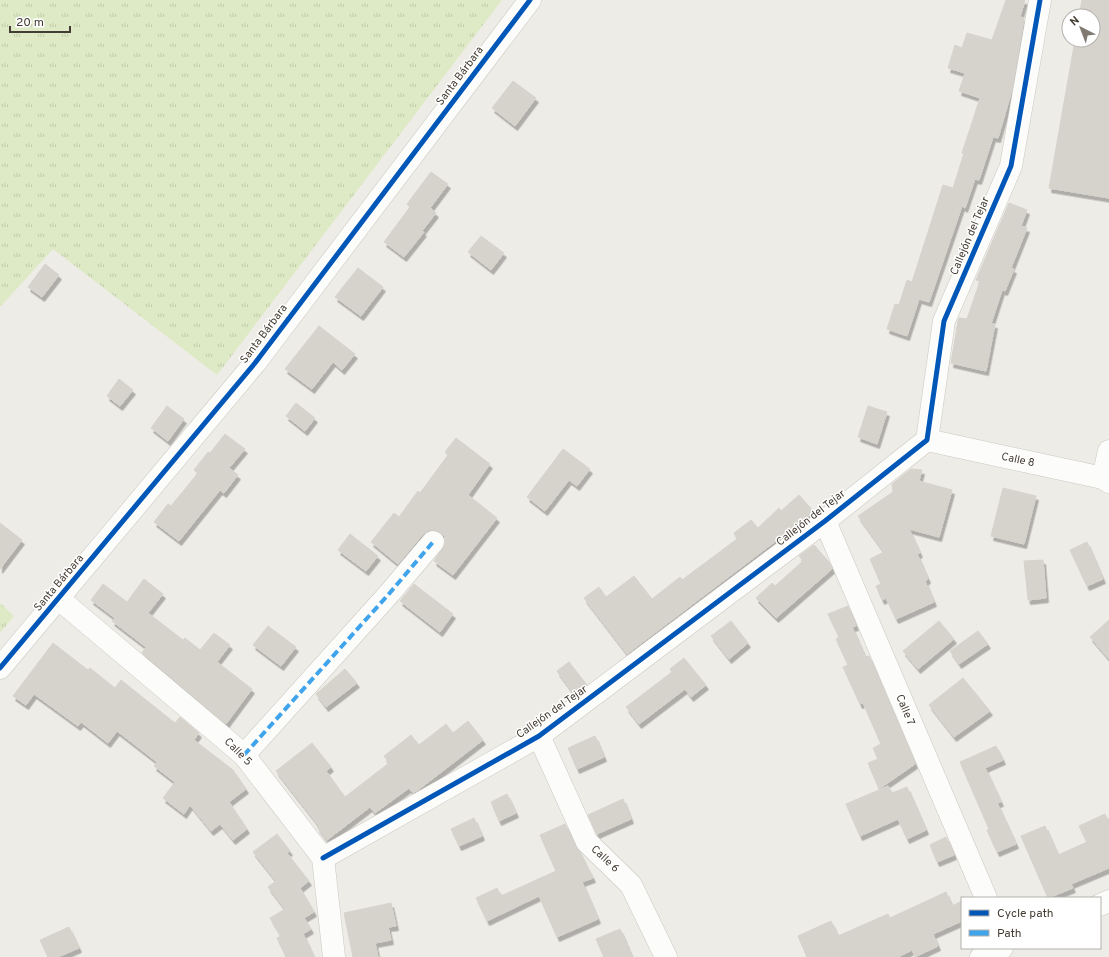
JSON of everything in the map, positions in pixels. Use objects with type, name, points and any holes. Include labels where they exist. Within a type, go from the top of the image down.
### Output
[{"type":"street","name":"Santa Bárbara","points":[[0,668],[255,363],[530,0]]},
{"type":"street","name":"Callejón del Tejar","points":[[323,858],[539,736],[825,521],[927,440],[944,321],[1011,166],[1040,0]]},
{"type":"street","name":"Calle 8","points":[[927,440],[1106,480]]},
{"type":"street","points":[[1106,480],[1109,451]]},
{"type":"street","name":"Calle 7","points":[[825,521],[986,897]]},
{"type":"street","points":[[244,755],[434,542]]},
{"type":"street","name":"Calle 5","points":[[59,599],[244,755],[323,858]]},
{"type":"street","name":"Calle 6","points":[[539,736],[586,842],[631,884],[666,957]]},
{"type":"street","points":[[323,858],[334,957]]},
{"type":"street","points":[[981,957],[1000,949]]},
{"type":"green space","points":[[0,0],[502,0],[217,375],[53,249],[0,307]]},
{"type":"green space","points":[[0,603],[14,616],[0,633]]},
{"type":"building","points":[[1006,0],[1025,0],[1020,17],[1024,18],[1012,90],[998,138],[993,137],[979,180],[975,179],[965,208],[962,206],[929,302],[919,299],[907,336],[887,329],[895,304],[899,305],[907,280],[912,282],[943,185],[953,188],[964,153],[962,153],[980,98],[959,91],[965,73],[948,68],[955,45],[962,48],[967,33],[992,40]]},
{"type":"building","points":[[1082,0],[1109,0],[1109,198],[1049,188],[1074,48],[1101,48],[1101,8],[1080,8]]},
{"type":"building","points":[[513,81],[536,98],[515,126],[492,108]]},
{"type":"building","points":[[431,172],[448,184],[430,208],[436,213],[422,231],[424,232],[404,257],[384,242],[410,207],[407,204]]},
{"type":"building","points":[[1009,203],[1027,210],[1021,226],[1027,228],[1011,268],[1014,269],[1005,291],[1002,290],[991,324],[995,324],[986,371],[951,363],[959,318],[967,319],[980,281],[976,280]]},
{"type":"building","points":[[481,236],[504,253],[491,270],[468,252]]},
{"type":"building","points":[[45,264],[59,275],[42,297],[28,287]]},
{"type":"building","points":[[358,268],[383,287],[361,316],[335,297]]},
{"type":"building","points":[[319,326],[355,354],[342,370],[333,362],[312,389],[285,369]]},
{"type":"building","points":[[119,379],[133,390],[120,406],[107,396]]},
{"type":"building","points":[[296,403],[315,418],[305,431],[286,416]]},
{"type":"building","points":[[167,406],[184,419],[168,441],[151,428]]},
{"type":"building","points":[[868,406],[887,412],[877,444],[858,437]]},
{"type":"building","points":[[225,434],[245,449],[229,468],[238,475],[224,493],[220,490],[179,541],[154,522],[168,504],[171,506],[198,473],[194,470]]},
{"type":"building","points":[[456,438],[490,464],[468,495],[497,518],[453,575],[434,561],[445,544],[445,537],[436,530],[429,530],[423,534],[398,564],[371,542],[394,513],[399,517],[418,491],[420,493],[448,455],[445,452]]},
{"type":"building","points":[[563,449],[590,469],[577,486],[569,480],[545,511],[527,497]]},
{"type":"building","points":[[911,469],[922,470],[919,481],[952,490],[939,537],[909,529],[920,553],[917,554],[928,579],[925,581],[934,602],[896,619],[886,598],[882,600],[876,586],[881,584],[870,559],[884,552],[858,516],[893,492],[892,484]]},
{"type":"building","points":[[1003,488],[1036,496],[1024,544],[991,536]]},
{"type":"building","points":[[799,495],[814,512],[627,654],[584,598],[599,587],[606,597],[634,576],[652,599],[680,577],[682,580],[737,539],[734,533],[751,520],[758,528],[779,508],[781,511]]},
{"type":"building","points":[[0,523],[22,540],[0,569]]},
{"type":"building","points":[[350,534],[378,556],[366,571],[338,550]]},
{"type":"building","points":[[1087,542],[1103,579],[1087,586],[1070,550]]},
{"type":"building","points":[[814,545],[829,562],[832,569],[776,618],[756,598],[772,583],[775,586],[803,561],[799,556]]},
{"type":"building","points":[[1043,560],[1046,598],[1028,600],[1024,561]]},
{"type":"building","points":[[144,579],[163,594],[148,613],[183,640],[185,638],[200,650],[214,633],[230,645],[217,662],[252,689],[226,724],[142,653],[146,647],[112,621],[115,618],[91,600],[103,584],[127,602]]},
{"type":"building","points":[[414,584],[453,614],[440,632],[400,601]]},
{"type":"building","points":[[848,606],[856,626],[852,627],[865,657],[869,656],[915,764],[879,789],[868,763],[878,759],[873,748],[881,744],[863,703],[860,704],[843,667],[848,665],[836,639],[839,637],[828,614]]},
{"type":"building","points":[[1109,620],[1109,659],[1090,637]]},
{"type":"building","points":[[731,621],[748,643],[729,659],[711,636]]},
{"type":"building","points":[[939,621],[954,639],[918,669],[903,651]]},
{"type":"building","points":[[268,626],[296,647],[281,666],[253,645]]},
{"type":"building","points":[[978,631],[988,644],[959,664],[950,651]]},
{"type":"building","points":[[53,643],[88,670],[90,668],[115,688],[121,680],[175,723],[180,717],[199,733],[194,740],[233,770],[246,789],[229,802],[247,829],[233,840],[220,824],[211,831],[190,805],[184,814],[163,798],[175,782],[154,766],[157,762],[117,731],[108,743],[81,722],[78,726],[34,694],[26,705],[13,696]]},
{"type":"building","points":[[684,658],[706,685],[691,697],[685,689],[639,724],[626,707],[672,672],[670,669]]},
{"type":"building","points":[[569,662],[587,685],[574,694],[557,671]]},
{"type":"building","points":[[345,669],[357,683],[326,707],[316,694]]},
{"type":"building","points":[[963,678],[990,711],[954,737],[929,705]]},
{"type":"building","points":[[468,721],[483,740],[418,790],[413,793],[409,788],[375,813],[370,807],[327,840],[317,827],[319,826],[276,771],[312,743],[331,767],[326,771],[345,797],[389,763],[384,756],[411,735],[419,745],[446,724],[453,733]]},
{"type":"building","points":[[595,736],[604,757],[577,769],[568,748]]},
{"type":"building","points":[[996,746],[1003,760],[985,768],[1001,802],[997,803],[1016,844],[997,852],[987,830],[989,829],[960,762]]},
{"type":"building","points":[[888,786],[892,793],[907,787],[926,830],[907,839],[898,819],[860,836],[846,804]]},
{"type":"building","points":[[507,794],[516,813],[499,821],[491,802]]},
{"type":"building","points":[[623,799],[631,819],[597,834],[588,815]]},
{"type":"building","points":[[1105,814],[1109,824],[1109,868],[1071,884],[1073,888],[1048,897],[1021,836],[1045,826],[1058,855],[1087,842],[1079,826]]},
{"type":"building","points":[[474,818],[482,836],[459,846],[451,829]]},
{"type":"building","points":[[565,824],[593,878],[582,882],[598,919],[557,937],[539,896],[487,921],[476,898],[497,888],[501,896],[556,871],[540,835]]},
{"type":"building","points":[[277,834],[290,851],[287,853],[309,881],[300,888],[314,912],[304,918],[311,929],[303,934],[314,957],[286,957],[277,938],[281,936],[270,918],[285,909],[268,887],[276,881],[253,852]]},
{"type":"building","points":[[946,837],[954,855],[937,862],[930,845]]},
{"type":"building","points":[[946,892],[952,906],[961,902],[961,921],[933,934],[938,946],[915,957],[912,950],[898,957],[807,957],[798,936],[831,921],[838,936],[888,914],[890,918]]},
{"type":"building","points":[[391,903],[396,926],[388,927],[391,940],[375,943],[378,957],[353,957],[344,913]]},
{"type":"building","points":[[69,927],[79,948],[58,957],[48,957],[40,940]]},
{"type":"building","points":[[620,929],[632,957],[604,957],[596,939]]},
{"type":"marked path","points":[[244,755],[388,595],[433,542]]},
{"type":"cycle path","points":[[0,668],[255,363],[530,0]]},
{"type":"cycle path","points":[[323,858],[539,736],[825,521],[927,440],[944,321],[1011,166],[1040,0]]}]
